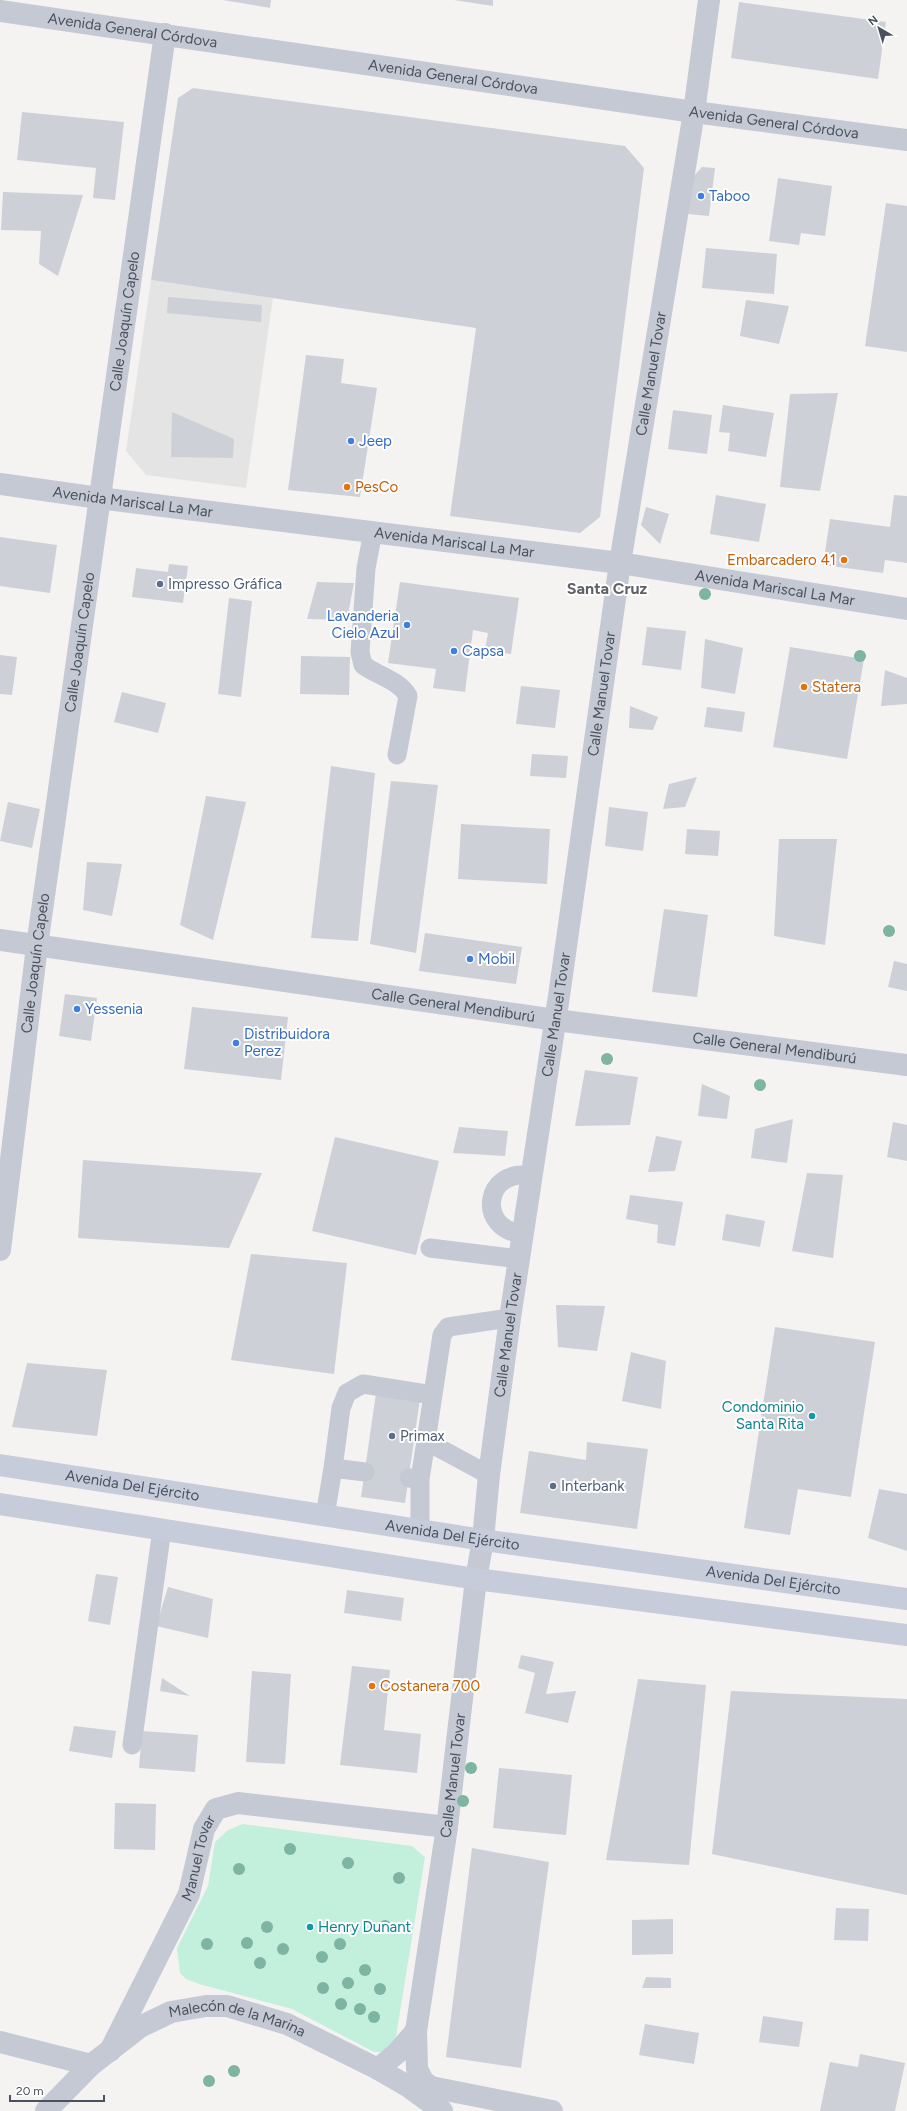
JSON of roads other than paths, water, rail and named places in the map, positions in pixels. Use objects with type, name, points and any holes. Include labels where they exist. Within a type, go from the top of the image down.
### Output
[{"type":"main road","name":"Avenida Del Ejército","points":[[0,1465],[483,1540],[907,1599]]},
{"type":"main road","points":[[0,1504],[476,1579],[907,1635]]},
{"type":"street","name":"Calle Manuel Tovar","points":[[552,2111],[438,2090],[423,2081],[417,2069],[416,2031],[447,1827],[476,1579],[483,1540],[489,1475],[510,1318],[556,1020],[620,563],[694,112],[709,0]]},
{"type":"street","name":"Avenida General Córdova","points":[[0,11],[694,112],[907,140]]},
{"type":"street","name":"Calle Joaquín Capelo","points":[[0,1250],[37,946],[165,34]]},
{"type":"street","name":"Avenida Mariscal La Mar","points":[[0,484],[99,498],[620,563],[907,609]]},
{"type":"street","name":"Calle General Mendiburú","points":[[0,940],[556,1020],[907,1065]]},
{"type":"street","name":"Manuel Tovar","points":[[110,2051],[189,1894],[204,1829],[216,1809],[238,1803],[447,1827]]},
{"type":"street","name":"Malecón de la Marina","points":[[46,2111],[91,2065],[140,2027],[171,2012],[206,2006],[227,2006],[287,2024],[378,2069],[409,2087],[442,2111]]},
{"type":"street","points":[[378,2069],[403,2047],[416,2031]]},
{"type":"street","points":[[0,2042],[91,2065]]},
{"type":"lane","points":[[373,532],[366,568],[360,652],[363,665],[374,673],[402,687],[408,696],[397,755]]},
{"type":"lane","points":[[523,1234],[512,1233],[503,1228],[496,1220],[492,1210],[491,1200],[495,1189],[502,1181],[510,1176],[521,1174],[531,1176]]},
{"type":"lane","points":[[430,1248],[519,1258]]},
{"type":"lane","points":[[420,1530],[415,1479],[426,1441],[442,1335],[448,1327],[510,1318]]},
{"type":"lane","points":[[325,1516],[334,1468],[341,1408],[347,1393],[363,1384],[433,1396]]},
{"type":"lane","points":[[426,1441],[489,1475]]},
{"type":"lane","points":[[334,1468],[365,1472]]},
{"type":"lane","points":[[132,1745],[162,1529]]},
{"type":"place","name":"Taboo","points":[[701,196]]},
{"type":"place","name":"Jeep","points":[[351,441]]},
{"type":"place","name":"PesCo","points":[[347,487]]},
{"type":"place","name":"Embarcadero 41","points":[[844,560]]},
{"type":"place","name":"Impresso Gráfica","points":[[160,584]]},
{"type":"place","name":"Lavanderia Cielo Azul","points":[[407,625]]},
{"type":"place","name":"Capsa","points":[[454,651]]},
{"type":"place","name":"Statera","points":[[804,687]]},
{"type":"place","name":"Mobil","points":[[470,959]]},
{"type":"place","name":"Yessenia","points":[[77,1009]]},
{"type":"place","name":"Distribuidora Perez","points":[[236,1043]]},
{"type":"place","name":"Condominio Santa Rita","points":[[812,1416]]},
{"type":"place","name":"Primax","points":[[392,1436]]},
{"type":"place","name":"Interbank","points":[[553,1486]]},
{"type":"place","name":"Costanera 700","points":[[372,1686]]},
{"type":"place","name":"Henry Dunant","points":[[310,1927]]},
{"type":"district","name":"Santa Cruz","points":[[607,588]]}]
